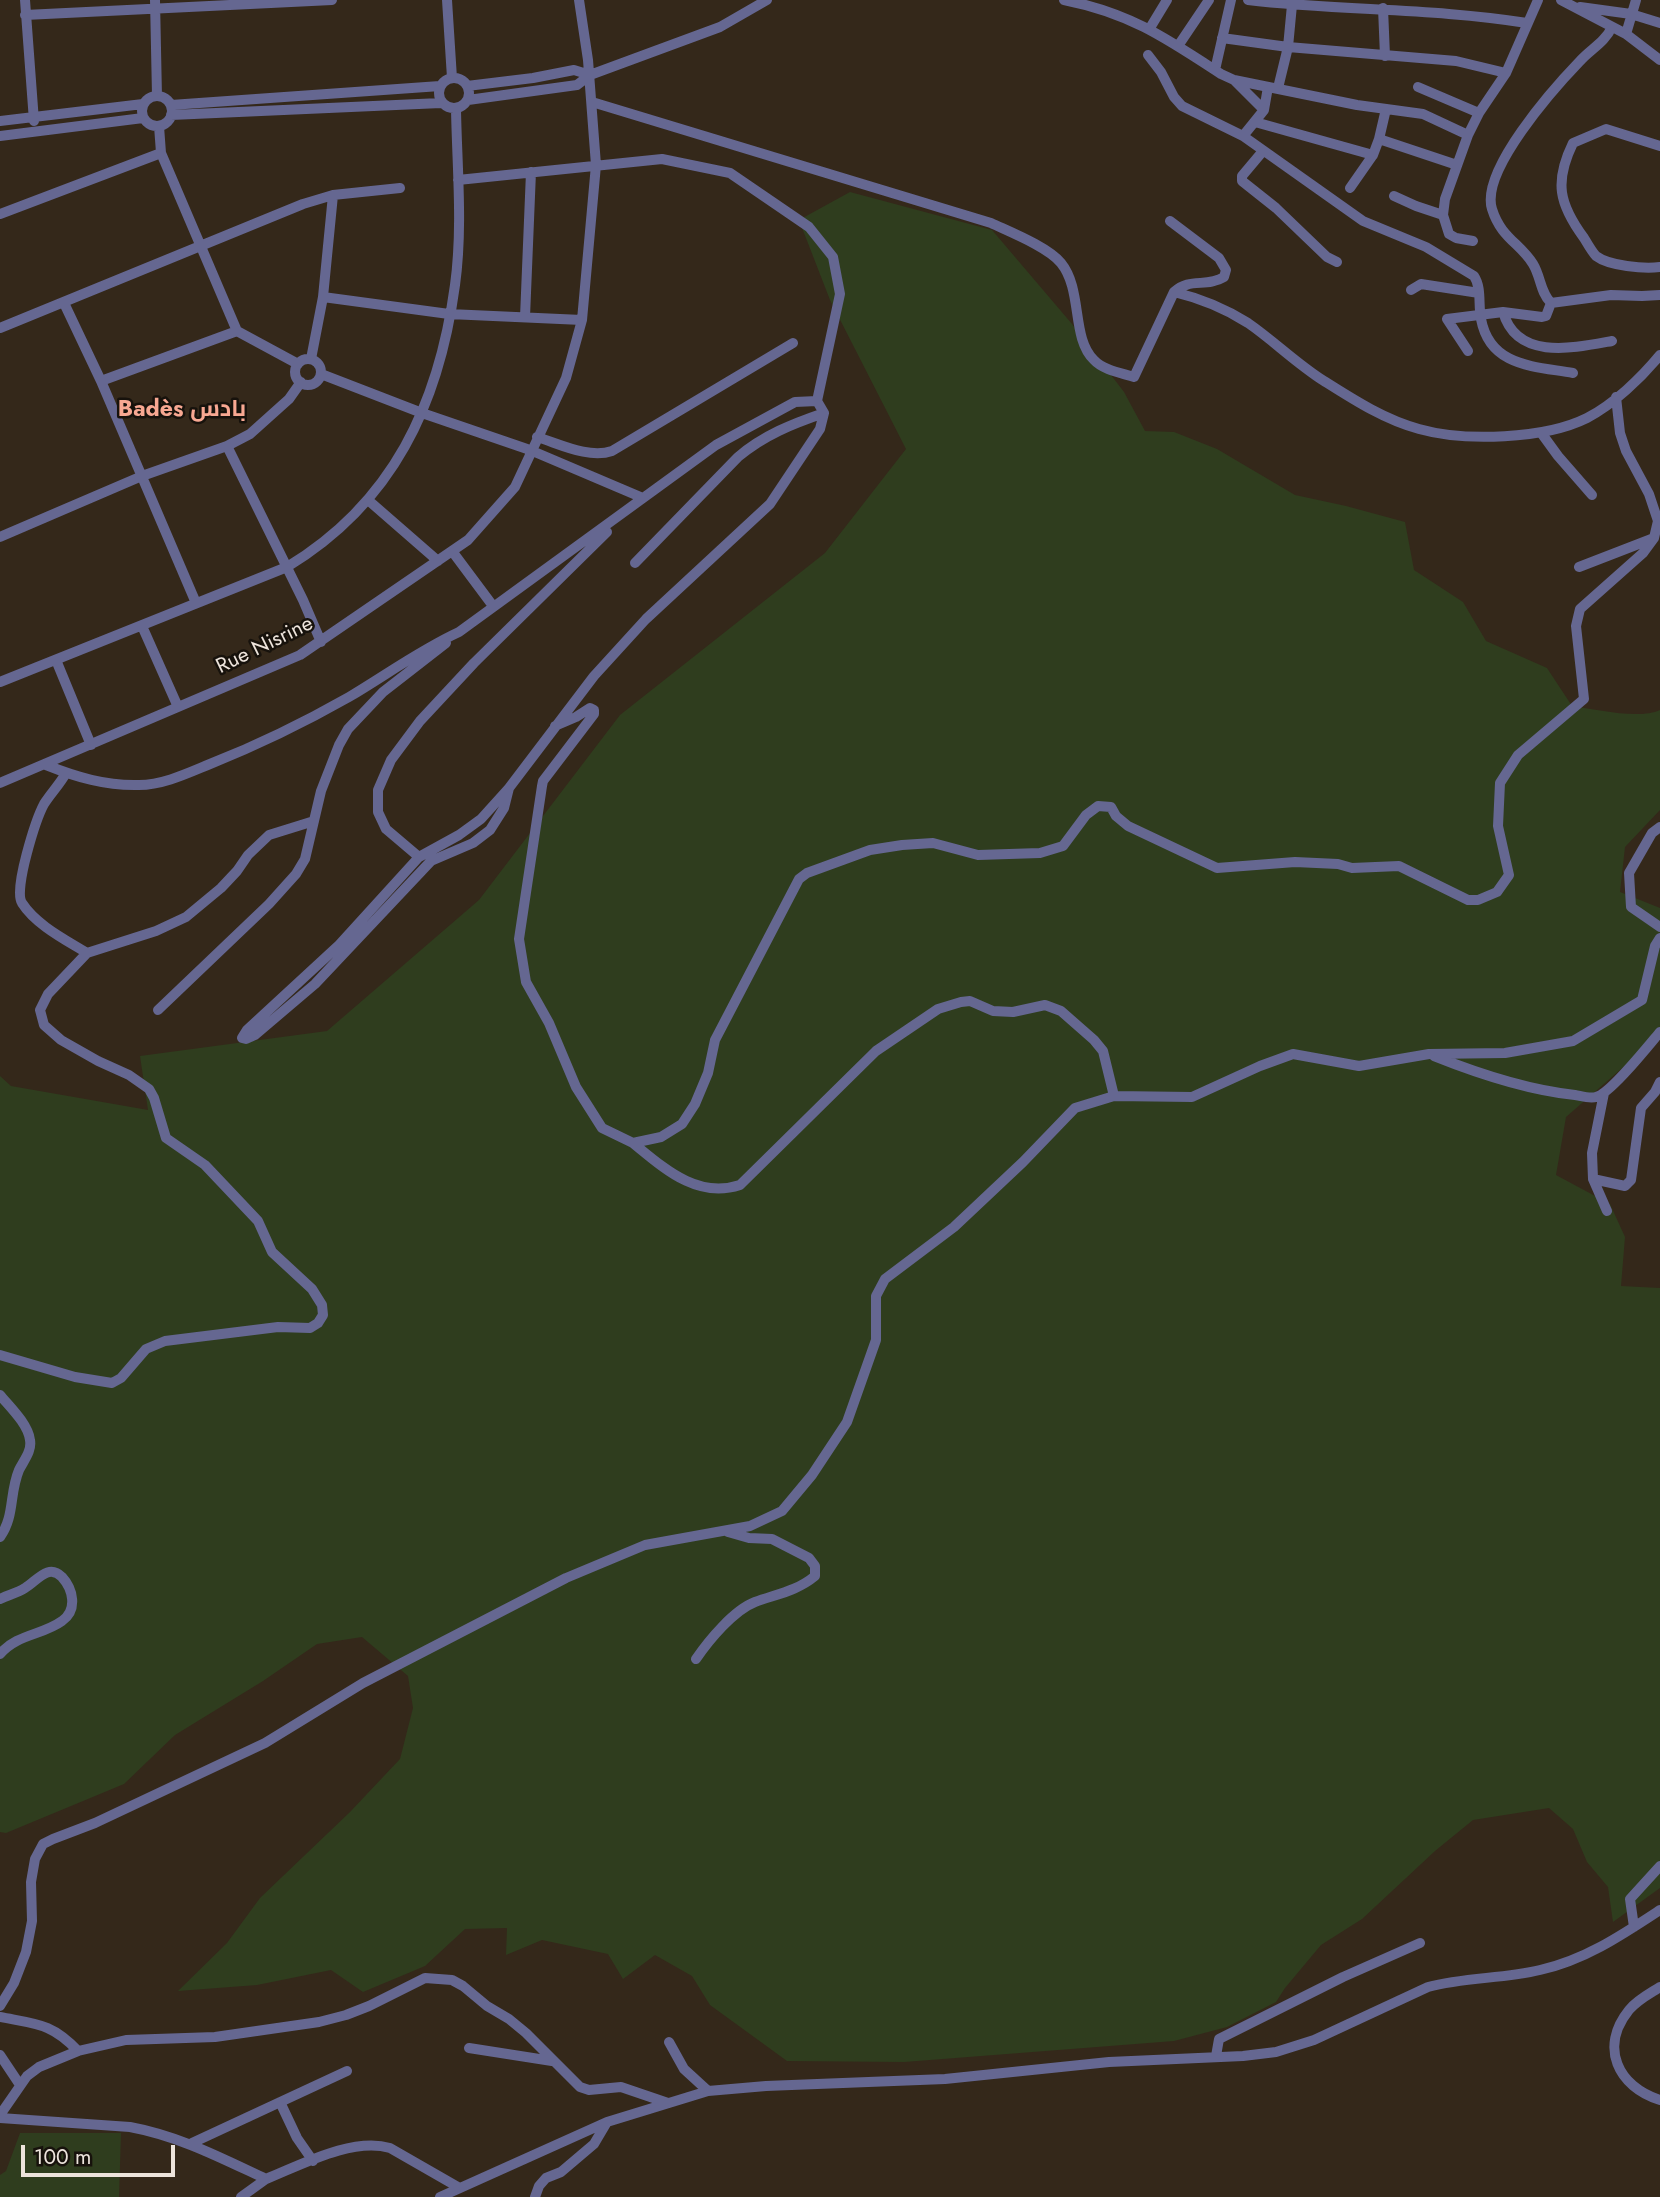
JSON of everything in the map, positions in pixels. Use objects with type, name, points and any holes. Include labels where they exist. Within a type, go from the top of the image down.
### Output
[{"type":"street","points":[[24,0],[34,131]]},
{"type":"street","points":[[25,15],[104,5],[332,0]]},
{"type":"street","points":[[447,0],[452,78]]},
{"type":"street","name":"Rue Nisrine","points":[[0,783],[271,668],[321,642],[468,540],[515,488],[530,450],[566,378],[582,320],[596,165],[590,75],[579,0]]},
{"type":"street","points":[[171,110],[327,109],[441,103],[456,109],[468,100],[577,85],[590,75],[720,27],[767,0]]},
{"type":"street","points":[[1064,0],[1123,16],[1150,28],[1234,80],[1423,114],[1468,135]]},
{"type":"street","points":[[1150,28],[1167,0]]},
{"type":"street","points":[[1178,46],[1209,0]]},
{"type":"street","points":[[1215,70],[1231,0]]},
{"type":"street","points":[[1248,0],[1292,5],[1319,3],[1479,15],[1527,23]]},
{"type":"street","points":[[1473,241],[1449,234],[1443,215],[1445,199],[1468,135],[1479,113],[1506,73],[1538,0]]},
{"type":"street","points":[[1561,0],[1626,34],[1660,60]]},
{"type":"street","points":[[1626,34],[1636,0]]},
{"type":"street","points":[[155,4],[157,96]]},
{"type":"street","points":[[1243,136],[1264,110],[1273,88],[1288,47],[1292,5]]},
{"type":"street","points":[[1577,7],[1632,14],[1660,23]]},
{"type":"street","points":[[1383,8],[1385,56]]},
{"type":"street","points":[[1551,303],[1545,296],[1533,264],[1504,234],[1491,208],[1491,188],[1499,166],[1554,89],[1590,51],[1606,39],[1612,27]]},
{"type":"street","points":[[1222,38],[1288,47],[1456,61],[1506,73]]},
{"type":"street","points":[[1148,55],[1182,106],[1243,136],[1363,221],[1426,247],[1474,276],[1479,283],[1482,323],[1495,350],[1516,363],[1573,373]]},
{"type":"street","points":[[467,86],[574,70],[590,75]]},
{"type":"street","points":[[441,103],[440,86],[452,78],[461,80],[467,86],[468,100]]},
{"type":"street","points":[[1234,80],[1264,110]]},
{"type":"street","points":[[171,110],[440,86]]},
{"type":"street","points":[[1418,87],[1479,113]]},
{"type":"street","points":[[327,94],[327,109]]},
{"type":"street","points":[[0,121],[143,104],[151,97],[157,96],[165,98],[171,110],[167,122],[159,126],[147,123],[143,118],[143,104]]},
{"type":"street","points":[[592,102],[991,223],[1036,245],[1061,263],[1073,288],[1085,347],[1093,360],[1104,367],[1133,377],[1174,292],[1183,285],[1217,281],[1224,277],[1226,270],[1219,258],[1170,221]]},
{"type":"street","points":[[0,682],[287,567],[314,551],[368,500],[386,479],[422,413],[440,356],[455,284],[458,180],[456,109]]},
{"type":"street","points":[[1350,188],[1373,155],[1386,109]]},
{"type":"street","points":[[0,136],[143,118]]},
{"type":"street","points":[[1255,122],[1373,155]]},
{"type":"street","points":[[159,126],[161,153],[203,246],[237,331],[298,365]]},
{"type":"street","points":[[1660,146],[1606,129],[1573,143],[1563,164],[1560,188],[1572,222],[1597,256],[1646,269],[1660,267]]},
{"type":"street","points":[[1379,139],[1457,165]]},
{"type":"street","points":[[1263,151],[1242,176],[1242,181],[1276,208],[1327,257],[1337,262]]},
{"type":"street","points":[[0,214],[161,153]]},
{"type":"street","points":[[458,180],[662,159],[730,173],[808,227],[833,257],[840,294],[817,401],[824,413],[820,429],[770,504],[646,619],[594,677],[509,788],[470,828],[419,857],[338,946],[247,1030],[242,1038],[255,1035],[308,991],[431,861],[473,844],[490,830],[504,808],[509,788]]},
{"type":"street","points":[[525,317],[531,172]]},
{"type":"street","points":[[0,328],[303,204],[333,195],[400,188]]},
{"type":"street","points":[[311,359],[323,297],[333,195]]},
{"type":"street","points":[[1394,196],[1443,215]]},
{"type":"street","points":[[1412,290],[1421,284],[1479,293]]},
{"type":"street","points":[[1174,292],[1195,297],[1247,323],[1322,380],[1391,419],[1420,430],[1483,437],[1542,434],[1587,418],[1616,397],[1660,355]]},
{"type":"street","points":[[1551,303],[1611,295],[1660,295]]},
{"type":"street","points":[[323,297],[449,314],[582,320]]},
{"type":"street","points":[[64,303],[101,381],[196,603]]},
{"type":"street","points":[[1468,351],[1447,319],[1503,313],[1542,317],[1546,316],[1551,303]]},
{"type":"street","points":[[1503,313],[1510,331],[1534,345],[1574,348],[1612,341]]},
{"type":"street","points":[[101,381],[237,331]]},
{"type":"street","points":[[537,437],[592,453],[612,451],[793,343]]},
{"type":"street","points":[[311,359],[319,365],[319,379],[311,384],[301,382],[296,374],[298,365],[311,359]]},
{"type":"street","points":[[321,374],[422,413],[530,450],[643,498]]},
{"type":"street","points":[[0,537],[142,475],[227,446],[250,434],[265,422],[301,382]]},
{"type":"street","points":[[634,1143],[661,1137],[682,1124],[695,1104],[708,1073],[715,1041],[799,879],[807,873],[870,850],[933,843],[978,855],[1040,853],[1063,846],[1086,815],[1098,806],[1103,806],[1111,807],[1116,816],[1128,826],[1217,869],[1296,862],[1352,867],[1399,866],[1468,900],[1478,900],[1497,892],[1509,875],[1499,826],[1500,783],[1518,755],[1582,703],[1584,699],[1576,626],[1580,609],[1643,553],[1654,538],[1658,521],[1655,508],[1626,451],[1620,433],[1616,397]]},
{"type":"street","points":[[419,857],[386,829],[378,812],[378,790],[391,760],[420,722],[474,663],[643,498],[716,445],[795,402],[817,401]]},
{"type":"street","points":[[635,563],[738,457],[757,441],[824,413]]},
{"type":"street","points":[[1542,434],[1592,495]]},
{"type":"street","points":[[227,446],[321,642]]},
{"type":"street","points":[[368,500],[438,561]]},
{"type":"street","points":[[158,1010],[290,883],[305,859],[331,764],[348,730],[383,692],[493,606],[628,511]]},
{"type":"street","points":[[1579,567],[1654,538]]},
{"type":"street","points":[[452,551],[493,606]]},
{"type":"street","points":[[142,626],[178,708]]},
{"type":"street","points":[[46,765],[102,782],[142,785],[186,774],[268,739],[345,699],[422,650],[459,632]]},
{"type":"street","points":[[56,660],[91,745]]},
{"type":"street","points":[[555,726],[590,708],[594,710],[594,714],[542,786],[519,939],[526,982],[549,1023],[576,1087],[602,1128],[634,1143],[671,1174],[710,1190],[740,1185],[876,1051],[938,1009],[970,1001],[993,1011],[1013,1012],[1045,1005],[1061,1011],[1094,1040],[1102,1051],[1114,1096]]},
{"type":"street","points":[[66,773],[38,817],[21,876],[19,897],[31,913],[87,953]]},
{"type":"street","points":[[0,1355],[75,1377],[112,1383],[121,1378],[146,1349],[165,1341],[278,1327],[310,1328],[318,1323],[323,1315],[322,1304],[312,1289],[272,1252],[258,1221],[205,1165],[166,1138],[149,1089],[129,1075],[76,1050],[44,1025],[40,1010],[48,994],[87,953],[156,931],[186,917],[221,888],[248,855],[269,835],[314,821]]},
{"type":"street","points":[[1660,827],[1652,833],[1629,873],[1631,907],[1660,927]]},
{"type":"street","points":[[0,2006],[4,1991],[22,1965],[26,1952],[32,1921],[33,1867],[43,1844],[265,1743],[363,1683],[566,1578],[645,1545],[750,1526],[782,1511],[812,1475],[847,1422],[876,1340],[876,1296],[885,1279],[954,1227],[1075,1108],[1114,1096],[1192,1097],[1293,1054],[1359,1066],[1429,1054],[1505,1053],[1573,1041],[1642,1000],[1660,938]]},
{"type":"street","points":[[1429,1054],[1461,1067],[1549,1093],[1596,1098],[1604,1093],[1660,1032]]},
{"type":"street","points":[[1593,1179],[1625,1186],[1631,1180],[1641,1108],[1660,1082]]},
{"type":"street","points":[[1604,1093],[1592,1153],[1593,1179],[1607,1211]]},
{"type":"street","points":[[0,1395],[25,1427],[30,1439],[30,1450],[16,1477],[10,1522],[0,1537]]},
{"type":"street","points":[[696,1659],[709,1640],[748,1605],[796,1588],[815,1576],[815,1566],[809,1558],[772,1539],[749,1538],[725,1531]]},
{"type":"street","points":[[0,1600],[23,1590],[45,1572],[59,1574],[70,1587],[72,1598],[71,1611],[63,1620],[25,1636],[6,1647],[0,1654]]},
{"type":"street","points":[[1634,1927],[1629,1899],[1660,1866]]},
{"type":"street","points":[[440,2197],[607,2122],[708,2091],[958,2078],[1109,2062],[1276,2052],[1314,2040],[1405,1996],[1437,1984],[1522,1974],[1559,1965],[1607,1944],[1660,1910]]},
{"type":"street","points":[[1216,2056],[1219,2039],[1342,1977],[1420,1943]]},
{"type":"street","points":[[266,2179],[192,2144],[130,2127],[0,2116],[27,2076],[39,2067],[78,2050],[126,2040],[215,2037],[319,2022],[369,2006],[425,1978],[438,1977],[463,1986],[486,2006],[509,2019],[585,2090],[621,2087],[668,2103]]},
{"type":"street","points":[[1660,1987],[1628,2011],[1618,2029],[1615,2052],[1626,2080],[1640,2093],[1660,2100]]},
{"type":"street","points":[[0,2017],[46,2026],[65,2037],[78,2050]]},
{"type":"street","points":[[669,2042],[684,2069],[708,2091]]},
{"type":"street","points":[[469,2048],[552,2061]]},
{"type":"street","points":[[0,2055],[20,2085]]},
{"type":"street","points":[[192,2144],[347,2071]]},
{"type":"street","points":[[280,2102],[297,2138],[313,2161]]},
{"type":"street","points":[[535,2197],[546,2178],[561,2172],[594,2144],[607,2122]]},
{"type":"street","points":[[241,2197],[266,2179],[358,2146],[390,2148],[458,2187]]},
{"type":"green space","points":[[850,192],[992,230],[1072,324],[1124,392],[1145,431],[1174,432],[1217,449],[1295,495],[1405,522],[1414,570],[1463,602],[1486,641],[1547,668],[1572,706],[1629,714],[1660,710],[1660,810],[1625,847],[1620,892],[1660,908],[1660,1035],[1566,1117],[1556,1175],[1610,1204],[1625,1237],[1621,1286],[1660,1288],[1660,1888],[1613,1922],[1608,1887],[1587,1862],[1573,1829],[1549,1808],[1473,1820],[1435,1851],[1362,1919],[1321,1945],[1276,2002],[1227,2027],[1174,2041],[904,2062],[787,2061],[710,2005],[692,1976],[655,1955],[623,1979],[608,1954],[542,1940],[506,1955],[507,1928],[465,1929],[425,1966],[363,1992],[331,1970],[257,1985],[178,1991],[227,1943],[260,1898],[350,1812],[400,1759],[413,1708],[408,1676],[362,1637],[317,1644],[175,1735],[124,1784],[6,1833],[0,1832],[0,1076],[11,1086],[148,1110],[140,1056],[327,1031],[479,900],[620,715],[825,553],[906,449],[830,300],[799,220]]},
{"type":"green space","points":[[20,2133],[121,2133],[119,2197],[0,2197],[0,2175],[6,2171]]},
{"type":"district","name":"Badès بادس","points":[[182,410]]}]
